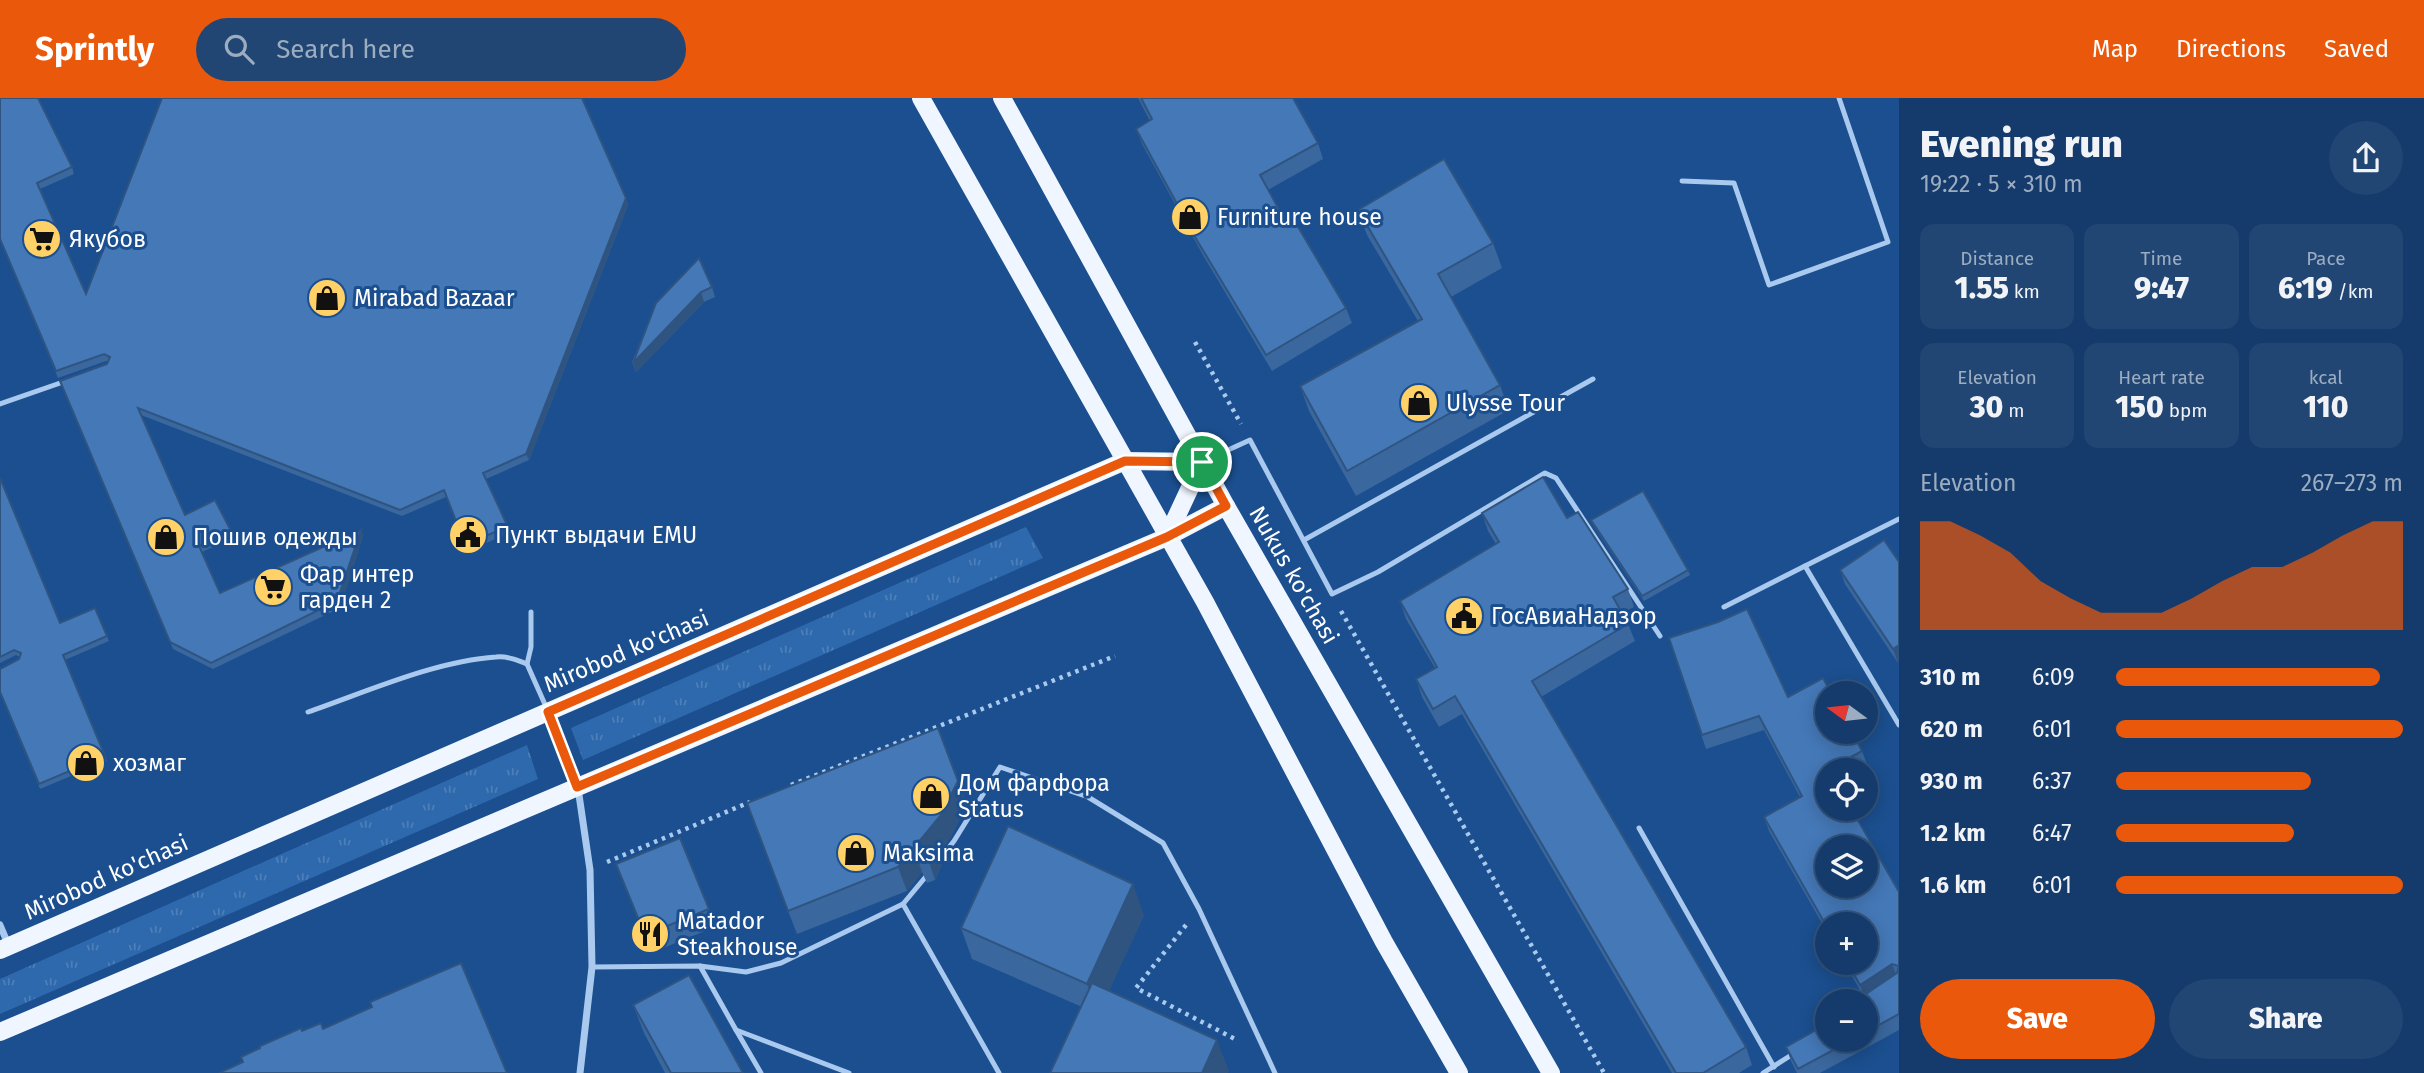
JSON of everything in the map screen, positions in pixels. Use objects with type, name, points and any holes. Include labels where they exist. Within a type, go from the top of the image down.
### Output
[{"type":"main road","points":[[921,98],[1205,601],[1384,942],[1459,1073]]},
{"type":"main road","name":"Nukus ko'chasi","points":[[1002,98],[1226,506],[1551,1073]]},
{"type":"main road","name":"Mirobod ko'chasi","points":[[4,948],[1125,461],[1202,462]]},
{"type":"main road","points":[[1167,537],[1202,462]]},
{"type":"main road","points":[[0,1032],[1167,537],[1226,506]]},
{"type":"street","points":[[577,787],[590,870],[592,967],[580,1073]]},
{"type":"street","points":[[0,925],[4,948]]},
{"type":"lane","points":[[1682,181],[1734,183],[1769,285],[1888,242],[1839,98]]},
{"type":"lane","points":[[0,404],[72,379]]},
{"type":"lane","points":[[1304,540],[1592,379]]},
{"type":"lane","points":[[1202,462],[1250,440],[1332,594],[1378,572],[1545,472],[1556,478],[1660,636]]},
{"type":"lane","points":[[1724,607],[1899,519]]},
{"type":"lane","points":[[1805,566],[1899,725]]},
{"type":"lane","points":[[531,612],[531,647],[527,664],[548,712]]},
{"type":"lane","points":[[308,712],[407,677],[452,665],[497,657],[513,658],[527,664]]},
{"type":"lane","points":[[592,967],[701,966],[746,972],[781,964],[903,904],[954,842],[1000,767],[1088,797],[1163,843],[1199,909],[1275,1073]]},
{"type":"lane","points":[[1639,828],[1774,1067]]},
{"type":"lane","points":[[903,904],[999,1073]]},
{"type":"lane","points":[[701,966],[761,1073]]},
{"type":"lane","points":[[736,1030],[849,1073]]},
{"type":"lane","points":[[1763,1073],[1795,1052]]},
{"type":"path","points":[[1195,342],[1250,440]]},
{"type":"path","points":[[1332,594],[1604,1073]]},
{"type":"path","points":[[791,785],[1115,656]]},
{"type":"path","points":[[548,712],[577,787]]},
{"type":"path","points":[[590,870],[752,801]]},
{"type":"path","points":[[1199,909],[1136,989],[1265,1055]]},
{"type":"green space","points":[[1026,527],[1043,558],[583,760],[571,728]]},
{"type":"green space","points":[[527,745],[538,779],[0,1014],[0,979]]},
{"type":"building","points":[[0,98],[38,98],[72,167],[37,183],[86,294],[162,98],[582,98],[626,198],[526,454],[483,473],[508,527],[465,544],[444,490],[400,510],[138,408],[185,515],[215,500],[231,531],[199,546],[220,593],[361,530],[337,601],[211,663],[170,642],[60,381],[107,364],[110,357],[104,354],[56,371],[0,239]]},
{"type":"building","points":[[1141,98],[1293,98],[1318,143],[1260,175],[1287,224],[1294,220],[1346,308],[1266,355],[1198,242],[1136,129],[1152,119]]},
{"type":"building","points":[[1444,159],[1493,243],[1438,274],[1500,385],[1347,471],[1300,386],[1422,319],[1358,210]]},
{"type":"building","points":[[699,258],[712,287],[701,292],[633,363],[656,303]]},
{"type":"building","points":[[1543,477],[1567,518],[1578,512],[1628,589],[1613,597],[1628,624],[1532,681],[1746,1047],[1703,1073],[1676,1073],[1455,696],[1433,709],[1416,679],[1437,667],[1400,601],[1499,542],[1482,513]]},
{"type":"building","points":[[0,478],[60,623],[95,608],[107,636],[63,655],[105,756],[39,784],[0,692],[0,669],[19,659],[21,653],[14,650],[0,657]]},
{"type":"building","points":[[1643,491],[1688,570],[1642,596],[1591,520]]},
{"type":"building","points":[[1884,540],[1899,562],[1899,645],[1893,649],[1840,570]]},
{"type":"building","points":[[1747,609],[1788,697],[1815,682],[1815,744],[1858,744],[1862,751],[1849,758],[1815,758],[1815,821],[1858,821],[1866,835],[1815,835],[1815,898],[1878,898],[1878,855],[1899,892],[1899,966],[1892,964],[1878,973],[1878,912],[1818,912],[1764,817],[1802,796],[1759,716],[1702,735],[1669,638]]},
{"type":"building","name":"Maksima","points":[[938,728],[958,781],[941,815],[898,867],[788,911],[747,803]]},
{"type":"building","points":[[1008,826],[1133,884],[1087,984],[961,928]]},
{"type":"building","points":[[680,838],[709,909],[645,935],[616,864]]},
{"type":"building","points":[[933,841],[927,856],[918,860]]},
{"type":"building","points":[[461,963],[507,1073],[219,1073],[243,1062],[241,1057],[260,1046],[301,1028],[302,1031],[321,1023],[323,1029],[372,1007],[370,1002]]},
{"type":"building","points":[[1899,966],[1899,1014],[1878,1025],[1878,989],[1873,989],[1897,973]]},
{"type":"building","points":[[689,975],[743,1073],[671,1073],[633,1005]]},
{"type":"building","points":[[1854,975],[1875,975],[1860,985]]},
{"type":"building","points":[[1092,983],[1217,1040],[1202,1073],[1050,1073]]},
{"type":"building","points":[[1815,1031],[1815,1052],[1830,1052],[1798,1069],[1786,1047]]},
{"type":"place","name":"Furniture house","points":[[1190,217]]},
{"type":"place","name":"Якубов","points":[[42,239]]},
{"type":"place","name":"Mirabad Bazaar","points":[[327,298]]},
{"type":"place","name":"Ulysse Tour","points":[[1419,403]]},
{"type":"place","name":"Пункт выдачи EMU","points":[[468,535]]},
{"type":"place","name":"Пошив одежды","points":[[166,537]]},
{"type":"place","name":"Фар интер гарден 2","points":[[273,587]]},
{"type":"place","name":"ГосАвиаНадзор","points":[[1464,616]]},
{"type":"place","name":"хозмаг","points":[[86,763]]},
{"type":"place","name":"Дом фарфора Status","points":[[931,796]]},
{"type":"place","name":"Maksima","points":[[856,853]]},
{"type":"place","name":"Matador Steakhouse","points":[[650,934]]},
{"type":"route","points":[[1125,461],[1202,462],[1226,506],[1167,537],[577,787],[548,712],[1125,461]]}]
